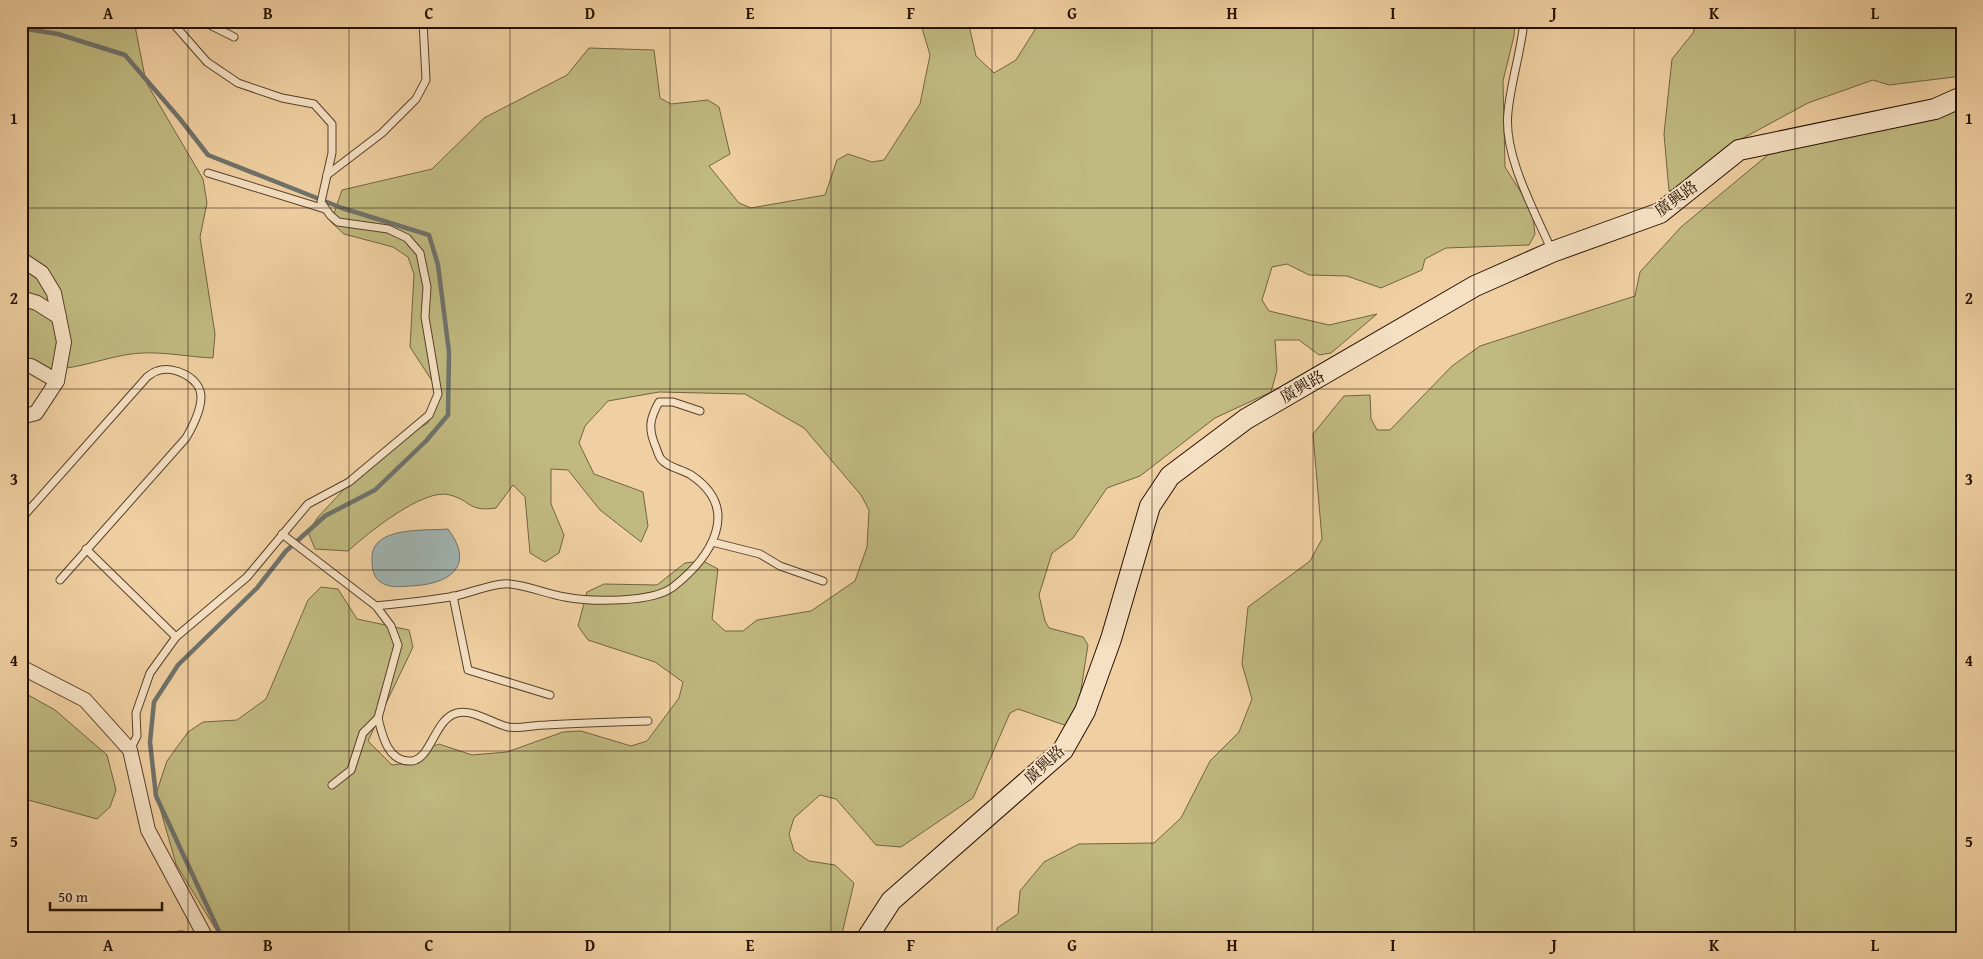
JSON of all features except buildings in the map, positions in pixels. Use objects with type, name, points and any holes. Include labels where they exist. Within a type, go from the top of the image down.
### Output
[{"type":"street","name":"廣興路","points":[[866,938],[891,901],[1063,750],[1085,711],[1104,657],[1150,506],[1170,476],[1246,419],[1475,286],[1552,252],[1660,213],[1739,150],[1935,109],[1962,97]]},
{"type":"street","points":[[21,259],[42,273],[54,293],[64,342],[58,380],[36,413],[21,417]]},
{"type":"street","points":[[21,298],[37,303],[59,317]]},
{"type":"street","points":[[21,364],[31,366],[58,380]]},
{"type":"street","points":[[21,667],[85,700],[130,750],[148,830],[205,938]]},
{"type":"lane","points":[[130,750],[137,736],[136,713],[150,673],[176,637],[247,577],[284,536],[308,504],[349,482],[429,415],[438,394],[425,317],[427,287],[420,253],[407,238],[388,229],[338,222],[321,202],[332,153],[332,124],[314,104],[282,98],[238,83],[207,62],[171,21]]},
{"type":"lane","points":[[202,21],[234,37]]},
{"type":"lane","points":[[327,175],[382,133],[416,99],[426,80],[423,21]]},
{"type":"lane","points":[[1524,21],[1507,113],[1510,144],[1521,181],[1552,252]]},
{"type":"lane","points":[[208,173],[326,209]]},
{"type":"lane","points":[[21,519],[147,377],[156,370],[170,370],[187,375],[199,385],[201,398],[196,418],[186,438],[60,580]]},
{"type":"lane","points":[[376,606],[453,596],[508,583],[566,598],[638,600],[667,592],[689,575],[712,542],[718,530],[717,504],[697,479],[661,459],[650,433],[650,417],[659,402],[673,402],[700,411]]},
{"type":"lane","points":[[284,536],[376,606],[390,626],[398,646],[378,718],[383,742],[391,752],[402,759],[414,761],[424,755],[444,722],[454,713],[465,711],[509,727],[648,721]]},
{"type":"lane","points":[[712,542],[760,554],[780,566],[823,581]]},
{"type":"lane","points":[[86,549],[176,637]]},
{"type":"lane","points":[[453,596],[468,670],[550,695]]},
{"type":"lane","points":[[332,785],[351,770],[363,733],[378,718]]},
{"type":"lane","points":[[159,938],[181,935],[205,938]]},
{"type":"shaded area","points":[[21,21],[134,21],[146,82],[203,179],[207,203],[200,237],[215,334],[213,358],[143,353],[128,354],[67,368],[36,368],[21,363],[21,328],[29,299],[21,275]]},
{"type":"shaded area","points":[[920,21],[968,21],[976,56],[994,73],[1016,60],[1036,28],[1043,21],[1515,21],[1514,36],[1503,81],[1505,167],[1532,210],[1535,234],[1529,245],[1446,248],[1425,259],[1422,270],[1381,288],[1347,276],[1309,275],[1287,264],[1272,267],[1262,300],[1269,311],[1329,325],[1377,314],[1331,353],[1319,355],[1299,340],[1275,340],[1277,370],[1271,392],[1215,418],[1140,476],[1107,488],[1073,538],[1052,553],[1039,595],[1045,621],[1049,628],[1083,637],[1088,645],[1076,721],[1070,727],[1018,709],[1010,713],[973,798],[901,847],[876,845],[836,799],[820,795],[794,818],[789,834],[794,851],[809,861],[835,865],[854,883],[841,938],[221,938],[176,864],[156,794],[167,761],[188,732],[203,722],[237,720],[266,699],[308,600],[321,587],[338,589],[357,619],[409,630],[413,647],[368,741],[392,765],[410,763],[423,750],[439,744],[472,755],[507,752],[563,732],[581,731],[631,746],[647,741],[679,698],[683,682],[655,662],[588,640],[578,626],[587,592],[604,584],[657,585],[685,563],[703,561],[718,569],[712,619],[725,631],[743,631],[757,620],[811,611],[855,581],[867,547],[869,510],[861,495],[804,428],[745,394],[659,392],[608,401],[585,426],[579,443],[594,474],[643,492],[648,526],[641,542],[600,510],[568,470],[551,469],[551,504],[564,535],[559,553],[545,562],[530,553],[525,497],[513,485],[496,508],[475,507],[457,497],[439,494],[426,498],[396,514],[348,551],[315,549],[308,532],[318,517],[381,450],[428,423],[438,390],[410,347],[414,274],[408,257],[393,247],[344,234],[331,222],[342,190],[432,169],[484,118],[567,75],[589,48],[654,50],[660,98],[671,104],[708,100],[719,107],[730,154],[709,166],[739,203],[751,208],[825,195],[837,160],[848,154],[872,162],[884,160],[920,104],[930,55]]},
{"type":"shaded area","points":[[1697,21],[1962,21],[1962,73],[1954,77],[1889,85],[1873,80],[1808,103],[1736,142],[1693,184],[1669,191],[1664,134],[1672,59],[1693,33]]},
{"type":"shaded area","points":[[1962,104],[1962,938],[997,938],[997,928],[1018,914],[1020,891],[1044,862],[1079,844],[1154,843],[1181,818],[1210,761],[1239,732],[1252,699],[1242,664],[1248,607],[1310,561],[1322,539],[1313,434],[1344,396],[1370,395],[1371,419],[1377,430],[1390,430],[1452,366],[1480,346],[1635,296],[1640,272],[1681,227],[1769,154],[1805,141]]},
{"type":"shaded area","points":[[448,529],[456,543],[459,554],[458,564],[454,572],[446,578],[423,585],[397,587],[386,585],[377,579],[373,570],[372,556],[375,546],[382,539],[402,532]]},
{"type":"shaded area","points":[[21,691],[55,710],[107,755],[116,790],[110,807],[97,819],[21,798]]},
{"type":"waterway","points":[[21,25],[27,29],[58,34],[125,55],[208,155],[342,208],[429,235],[438,265],[449,352],[448,415],[426,441],[375,490],[325,516],[286,551],[257,588],[178,665],[154,702],[150,742],[156,796],[222,938]]}]
